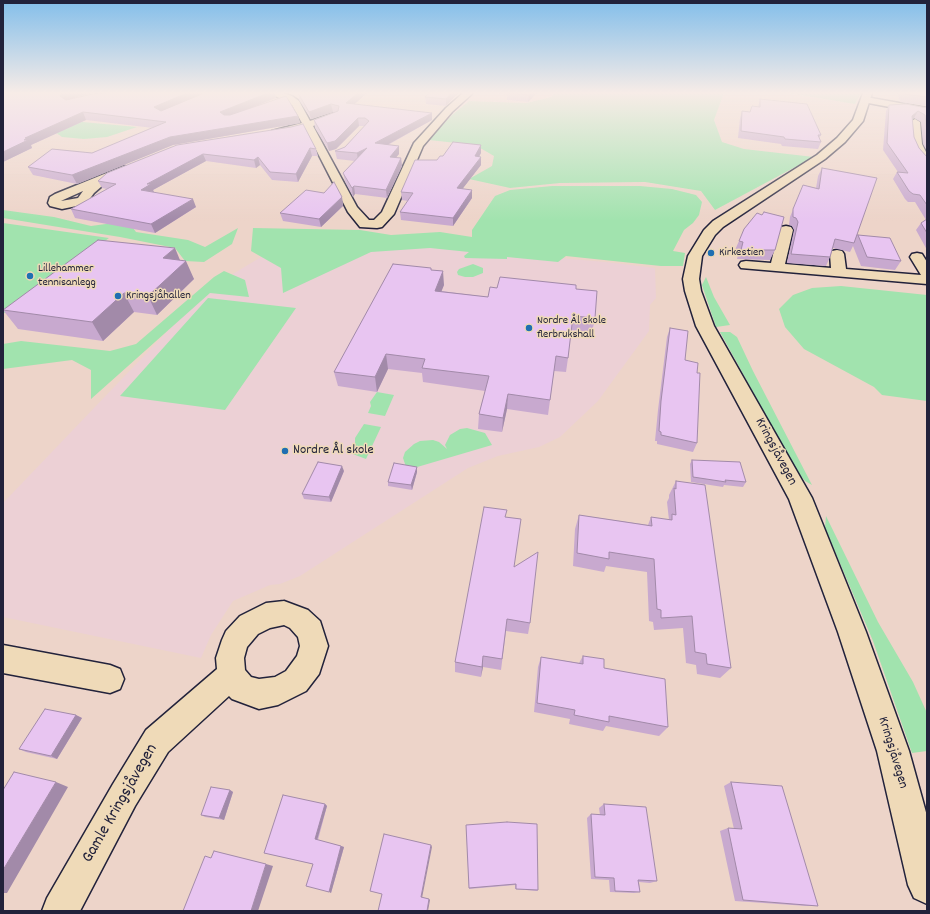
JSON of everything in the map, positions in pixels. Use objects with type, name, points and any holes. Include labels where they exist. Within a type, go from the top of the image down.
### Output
[{"type":"street","points":[[315,136],[331,156],[352,208],[365,224],[377,224],[388,214],[418,145],[426,136]]},
{"type":"street","name":"Kringsjåvegen","points":[[845,136],[821,157],[718,224],[708,233],[694,256],[691,280],[693,291],[705,326],[800,498],[829,572],[894,750],[927,885]]},
{"type":"street","points":[[916,136],[920,153],[927,161]]},
{"type":"street","points":[[106,177],[132,166]]},
{"type":"street","points":[[777,268],[786,230]]},
{"type":"street","points":[[837,254],[839,273]]},
{"type":"street","points":[[917,257],[927,273]]},
{"type":"street","points":[[746,265],[927,280]]},
{"type":"street","points":[[3,659],[110,680]]},
{"type":"street","name":"Gamle Kringsjåvegen","points":[[60,911],[124,795],[157,741],[188,712],[232,675]]},
{"type":"shaded area","name":"Nordre Ål skole","points":[[286,242],[408,245],[606,262],[655,268],[656,298],[650,305],[649,331],[598,401],[560,437],[539,447],[498,456],[468,468],[300,576],[280,584],[270,585],[233,601],[211,635],[201,658],[3,617],[3,503],[208,289]]},
{"type":"green space","points":[[60,136],[111,136],[84,139]]},
{"type":"green space","points":[[433,136],[720,136],[722,142],[744,149],[814,157],[715,210],[701,191],[645,182],[560,183],[510,188],[469,179],[492,166],[494,156],[475,145],[429,140]]},
{"type":"green space","points":[[552,186],[640,186],[672,189],[696,195],[702,202],[699,215],[693,223],[684,230],[673,251],[685,253],[683,266],[661,266],[566,256],[558,262],[507,257],[507,259],[465,258],[464,256],[469,252],[430,248],[371,252],[283,293],[281,268],[251,251],[253,228],[360,230],[391,235],[440,232],[472,237],[472,230],[495,196],[510,190]]},
{"type":"green space","points":[[3,210],[54,217],[91,226],[128,221],[136,232],[188,240],[205,247],[238,228],[232,244],[204,262],[185,261],[175,248],[120,237],[3,218]]},
{"type":"green space","name":"Lillehammer tennisanlegg","points":[[3,223],[109,238],[3,314]]},
{"type":"green space","points":[[473,264],[483,268],[483,273],[473,277],[458,275],[457,272],[459,269]]},
{"type":"green space","points":[[224,271],[245,280],[249,297],[210,293],[91,399],[91,370],[72,360],[3,369],[3,344],[21,341],[110,351],[136,344],[214,277]]},
{"type":"green space","points":[[706,277],[714,297],[730,325],[716,327],[702,285]]},
{"type":"green space","points":[[841,286],[927,295],[927,401],[882,395],[874,387],[804,349],[785,327],[779,309],[793,295],[812,288]]},
{"type":"green space","points":[[208,298],[296,308],[225,410],[120,396]]},
{"type":"green space","points":[[720,332],[730,332],[737,337],[812,485],[805,481],[796,470]]},
{"type":"green space","points":[[377,392],[394,395],[385,416],[368,413],[371,406],[370,402]]},
{"type":"green space","points":[[364,424],[381,427],[366,459],[350,453],[355,444],[355,438]]},
{"type":"green space","points":[[467,428],[485,433],[492,445],[407,470],[403,458],[405,452],[414,444],[420,441],[433,440],[439,442],[447,449],[445,445],[450,435],[460,429]]},
{"type":"green space","points":[[826,516],[878,622],[913,682],[927,713],[927,751],[912,753],[873,641],[825,528]]},
{"type":"building","points":[[3,136],[30,136],[24,140],[28,140],[3,152]]},
{"type":"building","points":[[133,136],[178,136],[170,137],[72,175],[28,167],[52,149],[92,153]]},
{"type":"building","points":[[236,136],[309,136],[316,149],[310,148],[296,174],[270,172],[258,157],[254,160],[203,154],[147,184],[151,184],[141,190],[193,199],[151,224],[71,209],[116,184],[98,181],[107,173],[177,145]]},
{"type":"building","points":[[323,136],[340,136],[335,141],[327,143]]},
{"type":"building","points":[[355,136],[389,136],[375,143],[399,146],[390,157],[401,158],[386,190],[354,186],[352,188],[343,173],[367,148],[357,153],[335,151],[345,147]]},
{"type":"building","points":[[774,136],[818,136],[821,142],[785,139],[784,137]]},
{"type":"building","points":[[887,136],[914,136],[919,148],[927,157],[927,205],[920,195],[913,194],[909,191],[897,172],[908,173],[887,143]]},
{"type":"building","points":[[453,142],[481,145],[475,156],[481,157],[457,188],[472,190],[453,218],[400,212],[413,193],[401,192],[415,160],[437,160],[440,156],[443,156]]},
{"type":"building","points":[[822,168],[877,178],[854,243],[835,239],[830,257],[791,254],[798,222],[796,218],[793,217],[793,209],[803,185],[819,189]]},
{"type":"building","points":[[334,182],[342,197],[319,219],[280,213],[306,190],[324,193]]},
{"type":"building","points":[[764,212],[784,217],[775,250],[741,250],[743,242],[739,241],[744,229],[757,213],[762,215]]},
{"type":"building","points":[[927,219],[927,233],[921,223]]},
{"type":"building","points":[[858,235],[890,238],[901,261],[867,257]]},
{"type":"building","points":[[98,240],[175,248],[163,258],[186,261],[148,296],[124,293],[92,322],[3,310]]},
{"type":"building","points":[[393,264],[431,268],[431,270],[443,271],[435,291],[488,297],[490,287],[497,288],[500,277],[576,285],[576,289],[597,291],[595,318],[573,316],[568,358],[556,356],[550,400],[508,394],[503,418],[479,414],[489,376],[422,368],[425,359],[386,354],[375,377],[334,372]]},
{"type":"building","points":[[670,328],[688,331],[685,360],[698,363],[697,373],[700,373],[697,443],[661,435],[661,432],[659,431]]},
{"type":"building","points":[[692,460],[740,462],[746,482],[725,480],[726,482],[693,477]]},
{"type":"building","points":[[318,462],[342,466],[329,497],[302,494]]},
{"type":"building","points":[[394,463],[417,467],[411,485],[388,482]]},
{"type":"building","points":[[676,481],[705,485],[731,668],[707,664],[706,654],[695,652],[692,616],[661,618],[661,610],[657,609],[654,559],[609,552],[609,559],[577,553],[579,515],[652,526],[651,517],[672,520],[672,514],[676,515],[674,488],[676,489]]},
{"type":"building","points":[[484,507],[507,510],[505,517],[521,519],[514,567],[538,552],[530,623],[507,619],[502,659],[483,656],[482,667],[455,662]]},
{"type":"building","points":[[583,656],[604,659],[604,668],[665,679],[668,727],[609,716],[609,722],[574,715],[575,710],[537,703],[541,657],[583,664]]},
{"type":"building","points":[[45,709],[76,715],[51,756],[19,749]]},
{"type":"building","points":[[14,772],[56,782],[3,870],[3,790]]},
{"type":"building","points":[[731,782],[782,786],[818,906],[743,900],[728,828],[742,829]]},
{"type":"building","points":[[211,787],[230,790],[219,818],[201,815]]},
{"type":"building","points":[[283,795],[325,804],[315,839],[341,846],[329,892],[306,886],[313,864],[264,853]]},
{"type":"building","points":[[604,804],[646,807],[657,881],[638,880],[640,892],[615,891],[614,878],[595,877],[591,814],[605,815]]},
{"type":"building","points":[[507,822],[537,824],[538,890],[516,889],[516,884],[469,888],[466,825]]},
{"type":"building","points":[[384,834],[431,845],[421,897],[429,899],[427,911],[378,911],[382,894],[370,891]]},
{"type":"building","points":[[214,851],[266,864],[251,911],[183,911],[205,856],[211,858]]},
{"type":"place","name":"Kirkestien","points":[[711,253]]},
{"type":"place","name":"Lillehammer tennisanlegg","points":[[30,276]]},
{"type":"place","name":"Kringsjåhallen","points":[[118,296]]},
{"type":"place","name":"Nordre Ål skole flerbrukshall","points":[[529,328]]},
{"type":"place","name":"Nordre Ål skole","points":[[285,451]]}]
